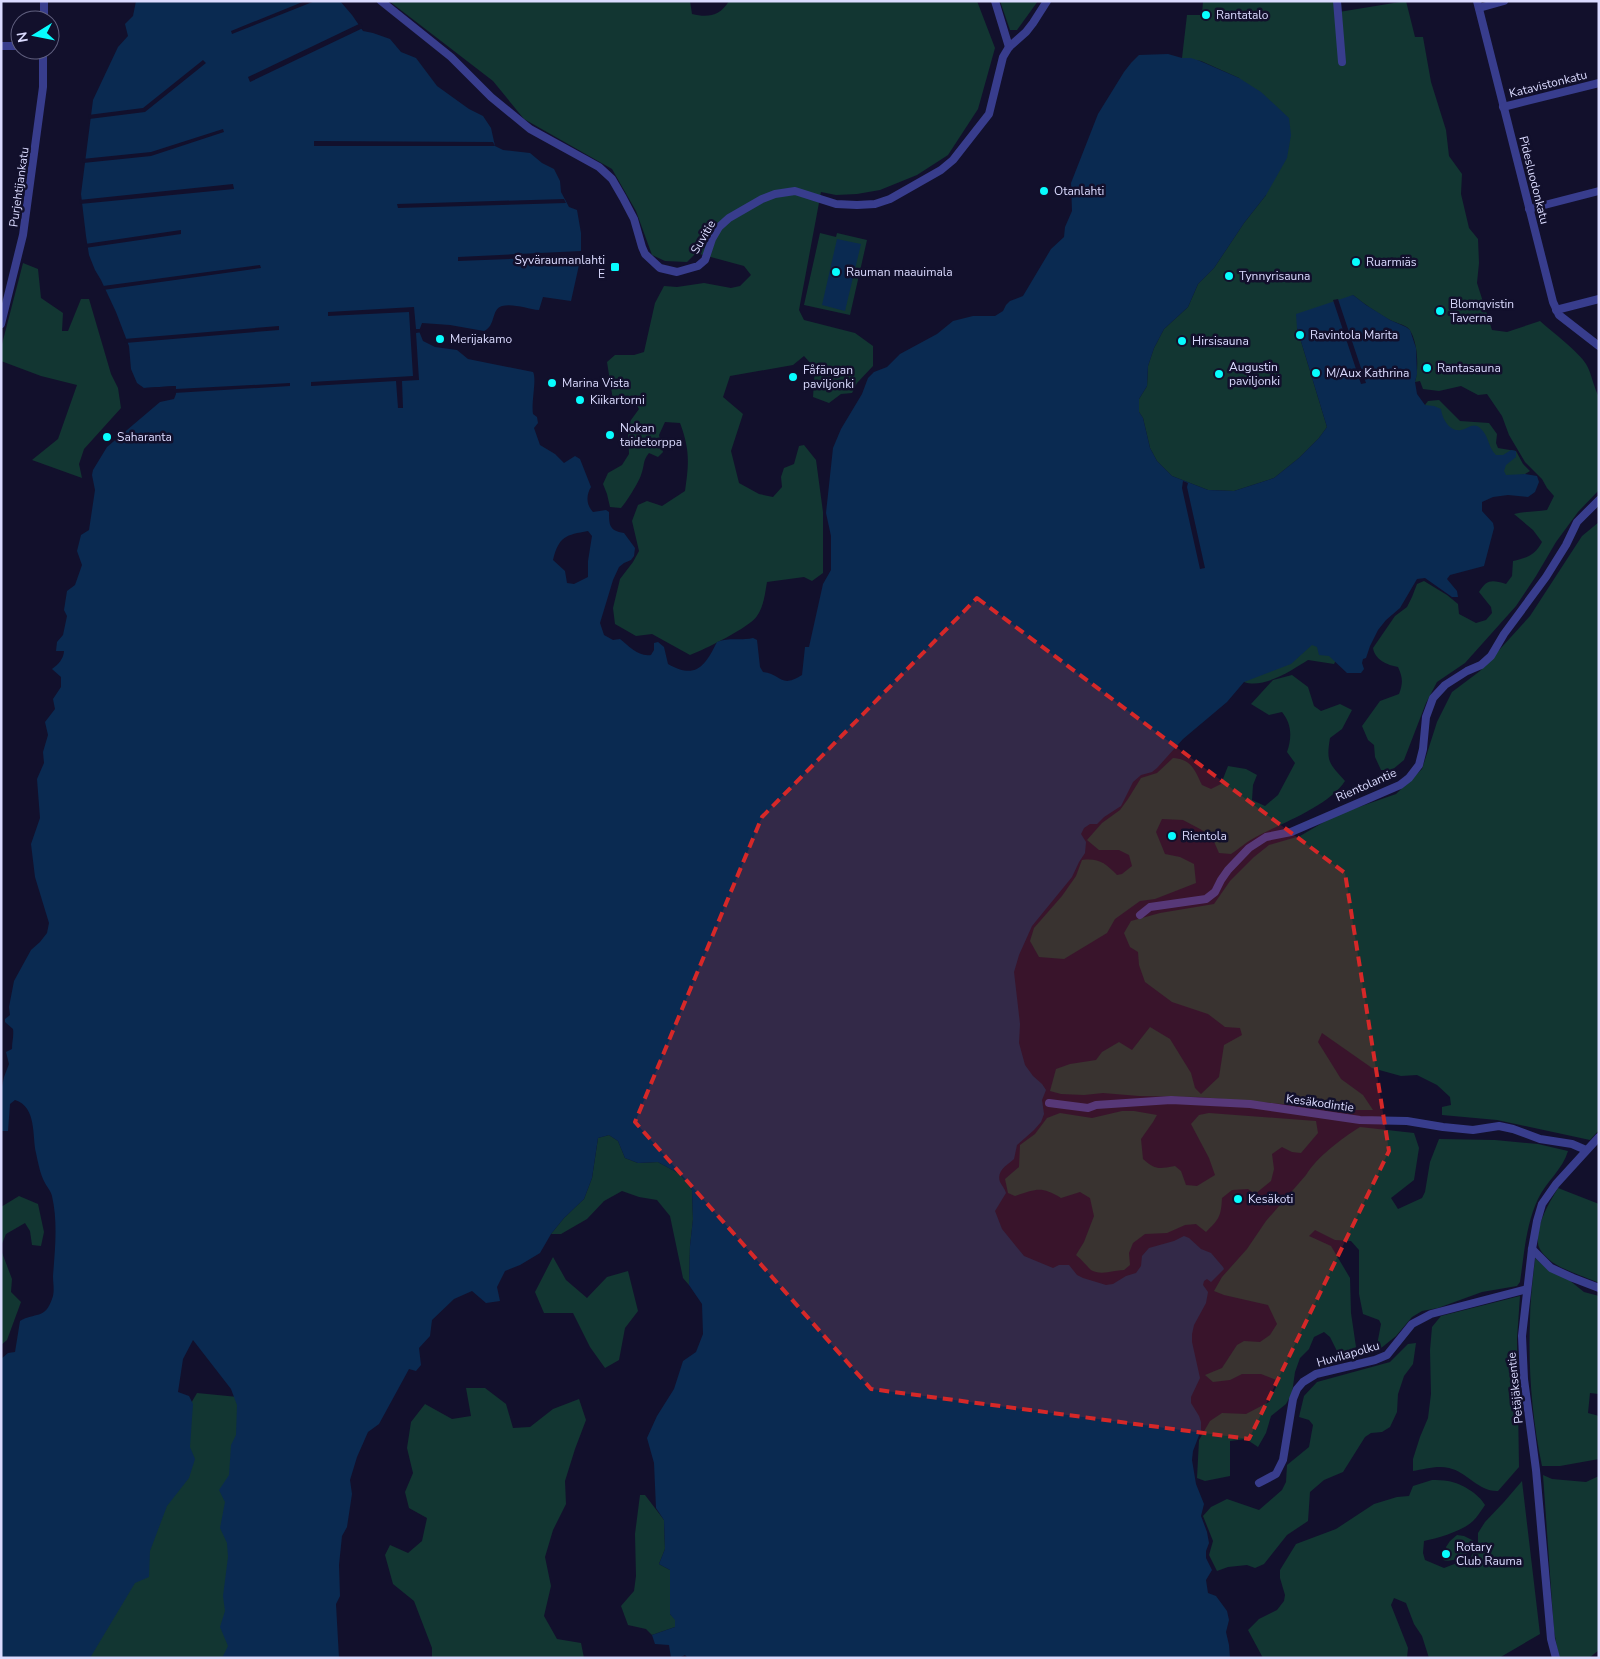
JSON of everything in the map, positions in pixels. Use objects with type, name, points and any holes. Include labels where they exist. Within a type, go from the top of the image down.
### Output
[{"type":"street","name":"Suvitie","points":[[381,1],[451,57],[491,97],[530,129],[599,167],[612,179],[624,198],[634,219],[645,254],[660,268],[677,272],[698,266],[705,260],[719,227],[729,218],[774,194],[795,191],[836,204],[875,204],[890,199],[941,170],[953,160],[989,114],[1000,67],[1009,47]]},
{"type":"street","points":[[995,1],[1009,47],[1030,27],[1047,1]]},
{"type":"street","points":[[1337,1],[1342,62]]},
{"type":"street","points":[[1478,4],[1504,1]]},
{"type":"street","name":"Pidesluodonkatu","points":[[1478,4],[1556,310]]},
{"type":"street","name":"Purjehtijankatu","points":[[1,324],[25,226],[42,95],[43,60]]},
{"type":"street","name":"Katavistonkatu","points":[[1503,106],[1599,83]]},
{"type":"street","points":[[1529,209],[1599,191]]},
{"type":"street","points":[[1599,299],[1556,310],[1558,315],[1599,346]]},
{"type":"street","name":"Rientolantie","points":[[1140,915],[1150,908],[1206,899],[1215,892],[1220,880],[1228,870],[1249,848],[1260,841],[1291,832],[1400,785],[1408,778],[1419,765],[1423,749],[1426,717],[1433,698],[1444,685],[1481,665],[1491,656],[1504,634],[1546,577],[1566,545],[1577,522],[1599,500]]},
{"type":"street","name":"Kesäkodintie","points":[[1048,1102],[1088,1108],[1096,1105],[1171,1100],[1250,1104],[1360,1120],[1407,1121],[1473,1130],[1499,1126],[1540,1139],[1572,1144],[1586,1150]]},
{"type":"street","name":"Petäjäksentie","points":[[1556,1658],[1552,1639],[1536,1470],[1522,1361],[1522,1336],[1532,1249],[1542,1204],[1556,1184],[1599,1137]]},
{"type":"street","points":[[1532,1249],[1551,1268],[1599,1288]]},
{"type":"street","name":"Huvilapolku","points":[[1259,1483],[1276,1474],[1283,1460],[1293,1399],[1297,1389],[1303,1382],[1316,1374],[1387,1355],[1412,1324],[1430,1314],[1527,1289]]},
{"type":"highlighted area","points":[[977,598],[1345,873],[1389,1151],[1249,1439],[871,1389],[635,1122],[762,817]]},
{"type":"green space","points":[[389,1],[690,1],[692,14],[708,16],[718,13],[729,1],[977,1],[995,48],[978,109],[948,155],[917,175],[880,190],[836,195],[821,192],[799,310],[804,320],[855,333],[873,346],[873,366],[857,383],[852,393],[841,394],[829,403],[813,397],[815,368],[804,356],[793,365],[730,376],[723,397],[743,414],[731,451],[739,483],[759,494],[773,497],[782,487],[781,477],[784,468],[794,464],[799,446],[804,445],[816,460],[823,512],[823,573],[812,581],[804,577],[767,582],[763,604],[753,621],[716,643],[690,655],[652,634],[636,636],[615,624],[613,608],[620,579],[639,551],[632,521],[638,505],[647,501],[662,506],[685,491],[688,457],[686,441],[680,423],[665,422],[659,435],[663,452],[658,457],[649,453],[644,461],[640,478],[626,502],[621,508],[610,507],[603,484],[608,473],[622,465],[629,454],[628,429],[631,420],[639,409],[635,402],[613,400],[607,362],[615,355],[634,355],[644,352],[655,303],[664,286],[677,287],[704,283],[731,288],[740,286],[751,275],[744,266],[696,253],[687,262],[665,261],[652,255],[636,211],[612,169],[524,119],[493,81]]},
{"type":"green space","points":[[1000,1],[1038,1],[1017,30],[1010,30]]},
{"type":"green space","points":[[1203,1],[1337,1],[1339,12],[1406,1],[1415,37],[1423,37],[1431,82],[1446,130],[1449,156],[1462,174],[1461,194],[1469,228],[1478,239],[1479,263],[1477,283],[1492,330],[1507,332],[1540,321],[1582,359],[1588,368],[1599,397],[1599,490],[1578,512],[1556,542],[1516,606],[1465,663],[1437,682],[1426,703],[1404,760],[1392,770],[1381,770],[1375,757],[1374,745],[1368,740],[1362,726],[1380,701],[1399,694],[1402,677],[1398,667],[1379,659],[1373,648],[1395,616],[1407,607],[1417,584],[1424,581],[1458,604],[1459,614],[1476,623],[1486,620],[1492,613],[1491,607],[1479,592],[1490,582],[1506,584],[1512,576],[1513,561],[1530,555],[1542,542],[1533,530],[1514,514],[1547,510],[1554,496],[1542,479],[1525,462],[1509,435],[1502,416],[1487,394],[1478,395],[1461,386],[1439,391],[1423,389],[1420,381],[1415,382],[1417,355],[1409,329],[1390,320],[1353,295],[1297,328],[1327,427],[1299,458],[1274,478],[1234,491],[1208,490],[1172,476],[1157,461],[1150,448],[1143,418],[1139,412],[1139,399],[1147,386],[1148,366],[1154,348],[1164,329],[1188,307],[1198,284],[1214,268],[1244,223],[1266,195],[1239,78],[1201,61],[1182,58],[1187,15],[1202,15]]},
{"type":"green space","name":"Rauman maauimala","points":[[820,233],[836,237],[837,233],[867,240],[850,315],[804,305]]},
{"type":"green space","points":[[23,263],[38,269],[41,298],[63,313],[62,331],[68,331],[81,299],[89,299],[111,374],[118,388],[121,408],[84,449],[79,464],[82,478],[32,460],[58,439],[77,385],[41,376],[1,361],[1,348]]},
{"type":"green space","points":[[1439,400],[1460,421],[1489,423],[1497,434],[1496,443],[1498,448],[1516,451],[1523,464],[1530,471],[1525,474],[1495,481],[1425,405],[1428,401]]},
{"type":"green space","points":[[1599,522],[1599,1130],[1590,1140],[1497,1120],[1442,1115],[1442,1107],[1451,1105],[1450,1097],[1437,1085],[1417,1075],[1401,1076],[1372,1068],[1322,1033],[1318,1042],[1341,1079],[1363,1095],[1373,1110],[1199,1097],[1103,1093],[1084,1095],[1061,1094],[1050,1091],[1056,1069],[1070,1064],[1096,1060],[1102,1052],[1119,1042],[1132,1050],[1150,1027],[1170,1039],[1191,1073],[1195,1088],[1201,1094],[1219,1077],[1224,1045],[1242,1035],[1240,1028],[1225,1027],[1208,1014],[1172,1002],[1145,982],[1139,965],[1138,952],[1130,947],[1124,933],[1131,921],[1160,913],[1214,904],[1230,881],[1269,845],[1300,836],[1336,815],[1396,794],[1422,769],[1437,722],[1452,692],[1480,671],[1530,616],[1582,536]]},
{"type":"green space","points":[[1299,642],[1318,644],[1336,660],[1334,664],[1308,660],[1269,681],[1260,683],[1244,682],[1251,670]]},
{"type":"green space","points":[[1292,675],[1308,687],[1314,706],[1321,711],[1340,704],[1352,710],[1342,729],[1330,738],[1328,752],[1330,762],[1345,781],[1337,790],[1316,807],[1251,840],[1231,854],[1219,853],[1212,837],[1183,820],[1162,819],[1156,832],[1165,854],[1180,857],[1194,864],[1196,883],[1155,899],[1140,901],[1115,919],[1107,933],[1064,959],[1039,957],[1030,941],[1034,928],[1062,896],[1076,876],[1082,860],[1101,862],[1117,875],[1122,874],[1132,866],[1129,855],[1119,850],[1099,850],[1087,840],[1102,823],[1120,810],[1141,778],[1157,773],[1173,758],[1189,763],[1202,785],[1211,789],[1221,784],[1228,766],[1246,769],[1257,775],[1253,785],[1252,800],[1265,806],[1278,795],[1295,763],[1287,752],[1290,742],[1288,721],[1282,712],[1269,715],[1251,704],[1273,680]]},
{"type":"green space","points":[[1122,1111],[1157,1115],[1141,1139],[1143,1159],[1158,1168],[1175,1166],[1181,1171],[1186,1185],[1197,1186],[1215,1175],[1209,1158],[1191,1124],[1199,1115],[1209,1113],[1316,1121],[1318,1133],[1301,1153],[1292,1152],[1282,1147],[1272,1154],[1274,1169],[1271,1181],[1255,1194],[1248,1189],[1232,1190],[1222,1198],[1218,1217],[1206,1232],[1196,1224],[1185,1225],[1167,1233],[1145,1234],[1133,1243],[1129,1253],[1130,1265],[1124,1270],[1099,1273],[1091,1270],[1076,1255],[1084,1242],[1094,1216],[1090,1198],[1080,1192],[1061,1198],[1043,1190],[1015,1196],[1008,1193],[1005,1179],[1019,1167],[1020,1145],[1035,1134],[1047,1118],[1060,1113],[1092,1118]]},
{"type":"green space","points":[[1360,1127],[1414,1133],[1419,1148],[1414,1180],[1391,1198],[1398,1209],[1422,1198],[1425,1192],[1430,1162],[1439,1139],[1495,1140],[1538,1144],[1568,1151],[1566,1158],[1541,1193],[1534,1209],[1526,1240],[1520,1282],[1517,1286],[1482,1292],[1438,1308],[1422,1311],[1412,1317],[1396,1336],[1380,1349],[1377,1345],[1381,1324],[1379,1320],[1363,1314],[1359,1294],[1359,1250],[1351,1241],[1335,1240],[1315,1230],[1309,1236],[1331,1246],[1350,1278],[1351,1313],[1356,1347],[1349,1353],[1338,1353],[1330,1337],[1324,1332],[1314,1337],[1309,1349],[1300,1358],[1295,1372],[1292,1393],[1286,1404],[1271,1416],[1266,1433],[1258,1447],[1246,1439],[1230,1441],[1230,1476],[1205,1481],[1197,1478],[1199,1440],[1210,1421],[1222,1413],[1246,1414],[1269,1402],[1279,1381],[1261,1374],[1242,1374],[1230,1380],[1213,1382],[1205,1375],[1222,1368],[1237,1345],[1244,1341],[1260,1342],[1270,1335],[1277,1324],[1268,1305],[1214,1291],[1222,1277],[1247,1249],[1266,1221],[1316,1162],[1337,1143]]},
{"type":"green space","points":[[609,1135],[618,1141],[625,1158],[638,1163],[658,1162],[680,1174],[692,1190],[693,1219],[689,1285],[683,1278],[670,1216],[657,1200],[639,1197],[622,1191],[604,1201],[587,1219],[561,1234],[551,1234],[564,1218],[584,1199],[592,1178],[598,1138]]},
{"type":"green space","points":[[1558,1188],[1599,1204],[1599,1283],[1557,1265],[1545,1256],[1539,1248],[1538,1236],[1541,1222]]},
{"type":"green space","points":[[19,1196],[38,1204],[44,1232],[41,1246],[32,1245],[30,1231],[25,1223],[6,1234],[1,1246],[1,1207]]},
{"type":"green space","points":[[1,1250],[12,1279],[11,1292],[21,1302],[7,1340],[1,1345]]},
{"type":"green space","points":[[553,1257],[566,1280],[587,1298],[607,1277],[628,1271],[638,1311],[625,1328],[619,1360],[605,1368],[590,1347],[573,1313],[544,1313],[535,1292]]},
{"type":"green space","points":[[1535,1258],[1584,1292],[1599,1296],[1599,1394],[1590,1393],[1588,1413],[1599,1416],[1599,1459],[1560,1466],[1542,1466],[1533,1412],[1530,1357],[1530,1304]]},
{"type":"green space","points":[[1520,1296],[1517,1339],[1519,1467],[1498,1491],[1485,1488],[1462,1473],[1445,1467],[1413,1471],[1413,1459],[1428,1418],[1431,1394],[1430,1350],[1432,1327],[1441,1316]]},
{"type":"green space","points":[[1416,1343],[1413,1364],[1404,1376],[1398,1394],[1397,1412],[1390,1427],[1382,1432],[1371,1433],[1365,1437],[1343,1472],[1324,1480],[1310,1492],[1308,1521],[1287,1535],[1264,1564],[1255,1568],[1247,1565],[1228,1567],[1217,1571],[1209,1555],[1213,1541],[1203,1516],[1211,1507],[1227,1499],[1259,1510],[1282,1490],[1286,1482],[1287,1465],[1309,1447],[1313,1425],[1309,1420],[1299,1417],[1304,1396],[1317,1382],[1390,1362],[1408,1344]]},
{"type":"green space","points":[[466,1388],[485,1388],[506,1404],[513,1428],[530,1427],[553,1409],[579,1399],[586,1420],[565,1481],[566,1504],[553,1530],[545,1557],[551,1586],[544,1616],[557,1639],[581,1643],[584,1658],[432,1658],[432,1648],[414,1601],[393,1584],[385,1555],[390,1545],[408,1553],[422,1541],[427,1518],[409,1508],[405,1492],[413,1473],[407,1448],[411,1422],[425,1404],[452,1419],[471,1416]]},
{"type":"green space","points":[[197,1393],[259,1399],[233,1658],[49,1658],[141,1488]]},
{"type":"green space","points":[[1543,1475],[1552,1479],[1586,1482],[1599,1476],[1599,1650],[1589,1658],[1559,1658],[1554,1631]]},
{"type":"green space","points":[[1432,1480],[1453,1482],[1464,1487],[1479,1497],[1485,1505],[1469,1525],[1443,1536],[1424,1541],[1423,1553],[1425,1560],[1444,1568],[1470,1558],[1478,1546],[1478,1533],[1485,1522],[1522,1481],[1540,1634],[1499,1658],[1429,1658],[1422,1636],[1414,1624],[1406,1603],[1394,1598],[1391,1605],[1408,1648],[1407,1658],[1263,1658],[1248,1630],[1259,1619],[1277,1610],[1284,1601],[1285,1595],[1280,1578],[1280,1570],[1296,1544],[1336,1529],[1374,1504],[1397,1497],[1409,1496],[1413,1486]]},
{"type":"green space","points":[[640,1495],[645,1495],[664,1520],[665,1549],[659,1564],[670,1570],[670,1614],[675,1619],[675,1627],[652,1635],[646,1629],[628,1625],[621,1606],[634,1591],[636,1576],[635,1534]]},
{"type":"green space","points":[[1457,1535],[1474,1541],[1474,1546],[1460,1558],[1443,1560],[1449,1555],[1446,1547]]},
{"type":"water","points":[[136,1],[340,1],[363,31],[390,39],[401,52],[416,58],[437,86],[469,109],[483,116],[491,128],[495,146],[503,150],[530,153],[542,163],[554,169],[560,181],[561,192],[569,207],[577,210],[581,233],[581,256],[571,301],[543,297],[539,310],[516,306],[502,306],[496,310],[488,329],[484,331],[450,325],[422,323],[419,331],[423,341],[435,347],[457,350],[468,359],[533,372],[533,414],[537,417],[538,423],[534,428],[540,445],[555,454],[564,463],[575,456],[580,459],[591,487],[588,493],[589,506],[593,512],[606,510],[609,512],[609,520],[613,529],[624,533],[635,548],[634,556],[619,567],[613,580],[600,623],[604,635],[613,640],[620,639],[634,650],[646,655],[651,655],[654,650],[654,643],[658,642],[664,647],[668,664],[678,669],[693,670],[704,664],[717,642],[753,638],[757,640],[760,667],[763,672],[785,681],[802,675],[805,647],[809,647],[823,584],[831,570],[831,536],[826,513],[833,448],[841,429],[862,394],[868,378],[874,372],[887,367],[900,354],[937,334],[953,321],[973,316],[995,316],[1003,311],[1010,301],[1023,296],[1051,249],[1064,237],[1065,227],[1072,211],[1071,183],[1098,114],[1124,72],[1139,55],[1168,54],[1182,58],[1191,58],[1239,78],[1261,92],[1289,118],[1291,135],[1287,158],[1266,195],[1244,223],[1214,268],[1198,284],[1188,307],[1164,329],[1154,348],[1148,366],[1147,386],[1139,399],[1139,412],[1143,418],[1150,448],[1157,461],[1172,476],[1208,490],[1234,491],[1274,478],[1299,458],[1327,427],[1297,328],[1296,314],[1353,295],[1390,320],[1410,330],[1416,348],[1417,374],[1415,382],[1417,394],[1425,405],[1441,409],[1445,420],[1453,429],[1461,430],[1470,426],[1480,428],[1496,455],[1503,455],[1511,450],[1516,451],[1516,457],[1506,465],[1504,471],[1506,475],[1525,474],[1537,476],[1539,482],[1535,492],[1528,497],[1508,495],[1493,497],[1482,502],[1482,511],[1493,523],[1494,528],[1484,566],[1450,575],[1447,579],[1457,591],[1458,597],[1452,597],[1425,578],[1417,579],[1400,608],[1378,630],[1366,658],[1363,659],[1364,669],[1361,673],[1347,673],[1329,656],[1319,655],[1317,647],[1312,645],[1291,664],[1244,682],[1227,702],[1183,739],[1157,768],[1152,772],[1141,775],[1133,782],[1121,806],[1097,824],[1090,824],[1084,828],[1081,834],[1086,842],[1085,853],[1072,877],[1032,926],[1019,955],[1014,972],[1020,1024],[1019,1043],[1025,1065],[1046,1090],[1042,1100],[1044,1114],[1041,1122],[1017,1145],[1014,1159],[1001,1171],[999,1178],[1006,1193],[995,1211],[1002,1229],[1024,1256],[1053,1268],[1059,1265],[1069,1265],[1077,1275],[1106,1285],[1113,1284],[1126,1276],[1136,1273],[1141,1266],[1142,1256],[1149,1248],[1184,1236],[1201,1249],[1211,1253],[1224,1269],[1211,1282],[1207,1279],[1204,1281],[1203,1285],[1208,1292],[1206,1303],[1194,1325],[1192,1334],[1200,1378],[1191,1397],[1191,1403],[1201,1422],[1201,1430],[1193,1451],[1192,1460],[1196,1484],[1204,1504],[1201,1516],[1209,1543],[1206,1558],[1212,1570],[1206,1580],[1208,1593],[1216,1596],[1227,1611],[1229,1620],[1226,1632],[1230,1658],[688,1658],[685,1655],[679,1658],[671,1658],[669,1645],[655,1644],[652,1635],[675,1627],[675,1620],[670,1614],[670,1570],[659,1564],[665,1549],[664,1520],[656,1508],[654,1463],[647,1438],[657,1416],[674,1389],[683,1361],[696,1352],[703,1334],[702,1304],[689,1285],[693,1219],[692,1190],[680,1174],[658,1162],[638,1163],[625,1158],[618,1141],[609,1135],[598,1138],[592,1178],[584,1199],[564,1218],[551,1234],[540,1253],[520,1265],[505,1271],[497,1287],[500,1301],[486,1303],[472,1291],[454,1299],[432,1320],[430,1336],[419,1348],[421,1365],[416,1371],[409,1369],[379,1424],[368,1432],[357,1457],[350,1480],[352,1494],[347,1527],[342,1536],[339,1565],[340,1596],[336,1604],[339,1658],[222,1658],[228,1646],[220,1627],[225,1611],[223,1596],[228,1557],[227,1543],[220,1528],[225,1502],[219,1490],[229,1475],[231,1445],[236,1435],[237,1405],[231,1389],[193,1340],[183,1359],[178,1392],[189,1396],[193,1404],[190,1447],[195,1459],[189,1478],[167,1506],[150,1551],[149,1577],[135,1583],[90,1658],[1,1658],[1,1359],[8,1353],[15,1352],[20,1321],[43,1313],[49,1306],[54,1290],[53,1276],[56,1236],[54,1206],[51,1194],[39,1168],[30,1115],[22,1104],[15,1100],[10,1104],[8,1131],[1,1131],[1,1091],[9,1064],[6,1052],[12,1049],[13,1034],[13,1029],[5,1022],[5,1019],[10,1015],[9,1007],[14,981],[31,950],[47,933],[49,923],[35,877],[31,844],[40,818],[37,779],[44,763],[43,752],[48,735],[45,722],[55,709],[53,699],[61,687],[61,677],[52,669],[64,654],[64,651],[56,651],[57,642],[63,635],[67,616],[64,610],[67,591],[75,585],[82,565],[77,551],[81,535],[89,530],[95,490],[93,470],[107,447],[160,402],[174,399],[176,394],[176,386],[144,388],[137,383],[131,369],[129,346],[116,312],[89,255],[81,194],[93,100],[118,47],[128,36],[125,24],[133,16]],"holes":[[[588,531],[592,536],[588,561],[588,577],[574,584],[567,583],[565,571],[553,560],[558,546],[564,538],[574,534]]]},
{"type":"water","points":[[837,239],[861,244],[845,311],[822,305]]},
{"type":"pier","points":[[305,1],[315,1],[232,34],[231,31]]},
{"type":"pier","points":[[361,23],[363,28],[250,82],[248,77]]},
{"type":"pier","points":[[203,60],[206,63],[145,112],[89,119],[88,115],[143,108]]},
{"type":"pier","points":[[223,129],[224,132],[151,156],[83,163],[82,159],[151,152]]},
{"type":"pier","points":[[314,141],[493,142],[495,146],[314,146]]},
{"type":"pier","points":[[233,184],[234,189],[80,204],[79,200]]},
{"type":"pier","points":[[564,199],[566,203],[398,208],[397,204]]},
{"type":"pier","points":[[181,230],[181,234],[85,248],[85,244]]},
{"type":"pier","points":[[581,251],[581,256],[458,261],[458,257]]},
{"type":"pier","points":[[260,265],[261,268],[103,290],[103,286]]},
{"type":"pier","points":[[1338,299],[1366,383],[1361,384],[1333,300]]},
{"type":"pier","points":[[414,307],[416,329],[423,329],[422,332],[416,333],[419,380],[402,381],[403,408],[398,408],[396,381],[311,386],[311,382],[413,376],[409,312],[328,316],[328,312]]},
{"type":"pier","points":[[279,326],[279,330],[125,343],[124,339]]},
{"type":"pier","points":[[290,383],[290,386],[174,393],[174,389],[144,390],[144,388],[176,386],[176,389]]},
{"type":"pier","points":[[1183,481],[1188,483],[1187,487],[1205,568],[1200,569],[1182,488]]},
{"type":"place","name":"Rantatalo","points":[[1206,15]]},
{"type":"place","name":"Otanlahti","points":[[1044,191]]},
{"type":"place","name":"Ruarmiäs","points":[[1356,262]]},
{"type":"place","name":"Syväraumanlahti E","points":[[615,267]]},
{"type":"place","name":"Rauman maauimala","points":[[836,272]]},
{"type":"place","name":"Tynnyrisauna","points":[[1229,276]]},
{"type":"place","name":"Blomqvistin Taverna","points":[[1440,311]]},
{"type":"place","name":"Ravintola Marita","points":[[1300,335]]},
{"type":"place","name":"Merijakamo","points":[[440,339]]},
{"type":"place","name":"Hirsisauna","points":[[1182,341]]},
{"type":"place","name":"Rantasauna","points":[[1427,368]]},
{"type":"place","name":"M/Aux Kathrina","points":[[1316,373]]},
{"type":"place","name":"Augustin paviljonki","points":[[1219,374]]},
{"type":"place","name":"Fåfängan paviljonki","points":[[793,377]]},
{"type":"place","name":"Marina Vista","points":[[552,383]]},
{"type":"place","name":"Kiikartorni","points":[[580,400]]},
{"type":"place","name":"Nokan taidetorppa","points":[[610,435]]},
{"type":"place","name":"Saharanta","points":[[107,437]]},
{"type":"place","name":"Rientola","points":[[1172,836]]},
{"type":"place","name":"Kesäkoti","points":[[1238,1199]]},
{"type":"place","name":"Rotary Club Rauma","points":[[1446,1554]]}]
